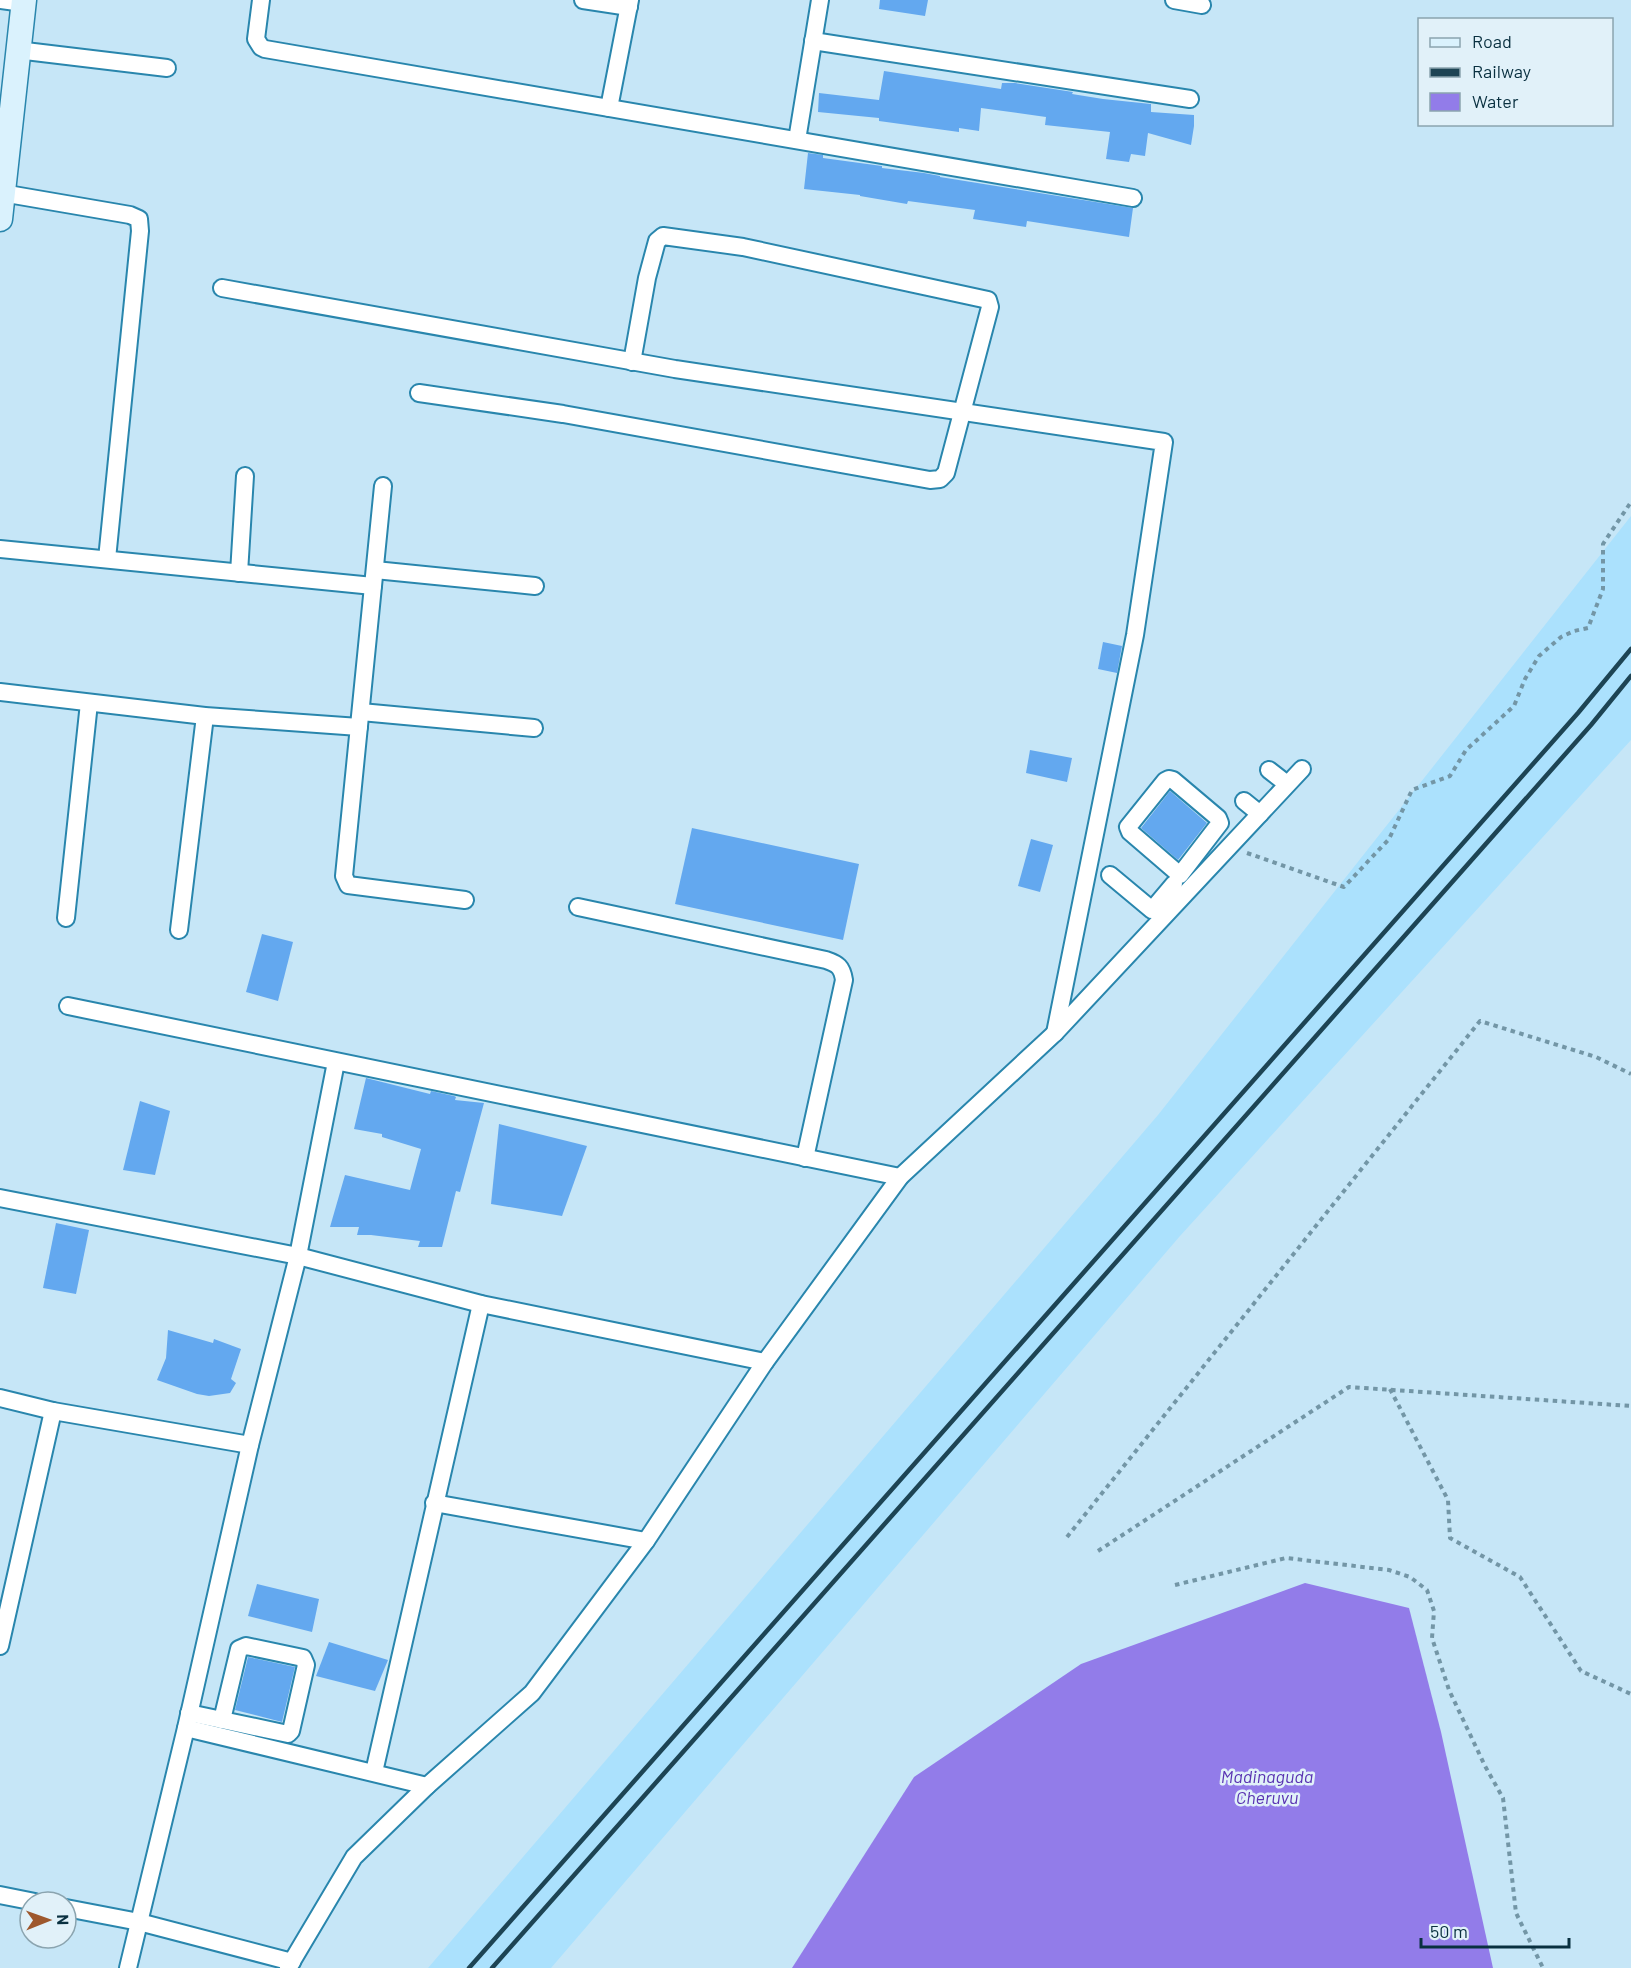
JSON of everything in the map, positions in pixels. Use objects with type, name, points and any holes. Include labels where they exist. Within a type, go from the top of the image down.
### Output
[{"type":"street","points":[[261,0],[256,39],[265,49],[1133,198]]},
{"type":"street","points":[[583,0],[629,4],[609,108]]},
{"type":"street","points":[[797,140],[820,0]]},
{"type":"street","points":[[1174,0],[1202,5]]},
{"type":"street","points":[[0,219],[17,50],[9,1]]},
{"type":"street","points":[[813,41],[1190,99]]},
{"type":"street","points":[[17,50],[167,68]]},
{"type":"street","points":[[2,193],[130,215],[139,219],[140,231],[107,559]]},
{"type":"street","points":[[419,393],[563,414],[930,480],[940,479],[946,473],[990,308],[988,300],[743,247],[663,236],[657,241],[647,278],[632,362]]},
{"type":"street","points":[[222,288],[632,362],[1164,442],[1135,635],[1055,1033]]},
{"type":"street","points":[[239,573],[245,476]]},
{"type":"street","points":[[383,486],[344,876],[348,885],[465,900]]},
{"type":"street","points":[[0,549],[239,573],[535,586]]},
{"type":"street","points":[[0,692],[205,716],[360,719],[534,728]]},
{"type":"street","points":[[66,918],[89,703]]},
{"type":"street","points":[[179,930],[205,716]]},
{"type":"street","points":[[1182,882],[1226,851],[1302,769]]},
{"type":"street","points":[[1269,770],[1287,784]]},
{"type":"street","points":[[78,1910],[139,1922],[290,1965],[354,1857],[427,1786],[532,1693],[646,1542],[765,1362],[900,1178],[1055,1033],[1182,882],[1207,841],[1220,825],[1220,820],[1173,780],[1167,780],[1128,828],[1182,882]]},
{"type":"street","points":[[1244,801],[1260,814]]},
{"type":"street","points":[[1207,841],[1226,851]]},
{"type":"street","points":[[1110,875],[1157,914]]},
{"type":"street","points":[[578,907],[837,963],[842,969],[844,980],[805,1158]]},
{"type":"street","points":[[68,1006],[900,1178]]},
{"type":"street","points":[[128,1968],[188,1721],[250,1445],[298,1256],[336,1062]]},
{"type":"street","points":[[0,1198],[298,1256],[481,1304],[765,1362]]},
{"type":"street","points":[[374,1772],[481,1304]]},
{"type":"street","points":[[0,1398],[52,1411],[250,1445]]},
{"type":"street","points":[[0,1646],[52,1411]]},
{"type":"street","points":[[434,1503],[646,1542]]},
{"type":"street","points":[[188,1721],[222,1720],[286,1734],[291,1731],[306,1665],[303,1658],[246,1646],[240,1647],[222,1720]]},
{"type":"street","points":[[188,1721],[268,1748],[427,1786]]},
{"type":"street","points":[[268,1748],[271,1730]]},
{"type":"street","points":[[0,1895],[18,1899]]},
{"type":"path","points":[[1226,851],[1344,887],[1389,839],[1412,790],[1450,776],[1466,750],[1514,706],[1525,679],[1539,656],[1561,638],[1574,631],[1588,628],[1603,590],[1603,544],[1631,502]]},
{"type":"path","points":[[1067,1537],[1480,1021],[1596,1057],[1631,1074]]},
{"type":"path","points":[[1098,1551],[1349,1387],[1631,1406]]},
{"type":"path","points":[[1390,1389],[1448,1500],[1450,1538],[1520,1577],[1581,1671],[1631,1694]]},
{"type":"path","points":[[1175,1585],[1286,1558],[1389,1570],[1410,1577],[1427,1590],[1434,1611],[1432,1638],[1449,1690],[1485,1766],[1503,1797],[1516,1913],[1543,1968]]},
{"type":"shaded area","points":[[1631,516],[1631,740],[1180,1236],[551,1968],[428,1968],[1158,1115]]},
{"type":"water","name":"Madinaguda Cheruvu","points":[[1305,1583],[1409,1608],[1441,1732],[1493,1968],[792,1968],[914,1777],[1081,1664]]},
{"type":"building","points":[[880,0],[928,0],[925,16],[879,9]]},
{"type":"building","points":[[884,71],[1001,89],[1002,83],[1015,83],[1103,99],[1151,104],[1151,112],[1194,115],[1191,145],[1148,133],[1145,156],[1131,154],[1129,162],[1106,159],[1110,132],[1045,125],[1046,117],[981,108],[979,131],[959,128],[959,132],[879,121],[879,118],[818,112],[819,93],[879,100]]},
{"type":"building","points":[[808,153],[823,155],[823,158],[882,166],[882,168],[1133,208],[1129,237],[1027,221],[1026,227],[973,219],[975,210],[908,201],[907,204],[860,195],[804,189]]},
{"type":"building","points":[[1103,642],[1122,646],[1117,673],[1098,669]]},
{"type":"building","points":[[1030,750],[1072,758],[1067,782],[1026,773]]},
{"type":"building","points":[[1170,791],[1207,823],[1178,860],[1141,828]]},
{"type":"building","points":[[692,828],[859,864],[843,940],[675,904]]},
{"type":"building","points":[[1031,839],[1053,845],[1040,892],[1018,886]]},
{"type":"building","points":[[262,934],[293,942],[278,1001],[246,992]]},
{"type":"building","points":[[366,1078],[430,1094],[431,1091],[454,1096],[455,1100],[484,1103],[460,1192],[456,1191],[442,1247],[418,1247],[420,1241],[357,1235],[359,1227],[330,1227],[345,1175],[410,1190],[421,1149],[382,1137],[382,1134],[354,1129]]},
{"type":"building","points":[[140,1101],[170,1111],[155,1175],[123,1170]]},
{"type":"building","points":[[499,1124],[587,1146],[562,1216],[491,1204]]},
{"type":"building","points":[[56,1223],[89,1230],[76,1294],[43,1288]]},
{"type":"building","points":[[168,1330],[213,1343],[214,1339],[241,1349],[231,1379],[236,1383],[230,1393],[209,1396],[197,1394],[157,1380],[166,1358]]},
{"type":"building","points":[[257,1584],[319,1599],[312,1632],[248,1616]]},
{"type":"building","points":[[329,1642],[388,1660],[375,1691],[316,1676]]},
{"type":"building","points":[[248,1657],[295,1667],[282,1722],[235,1710]]},
{"type":"railway","points":[[469,1968],[1578,713],[1631,649]]},
{"type":"railway","points":[[492,1968],[1591,725],[1631,676]]}]
